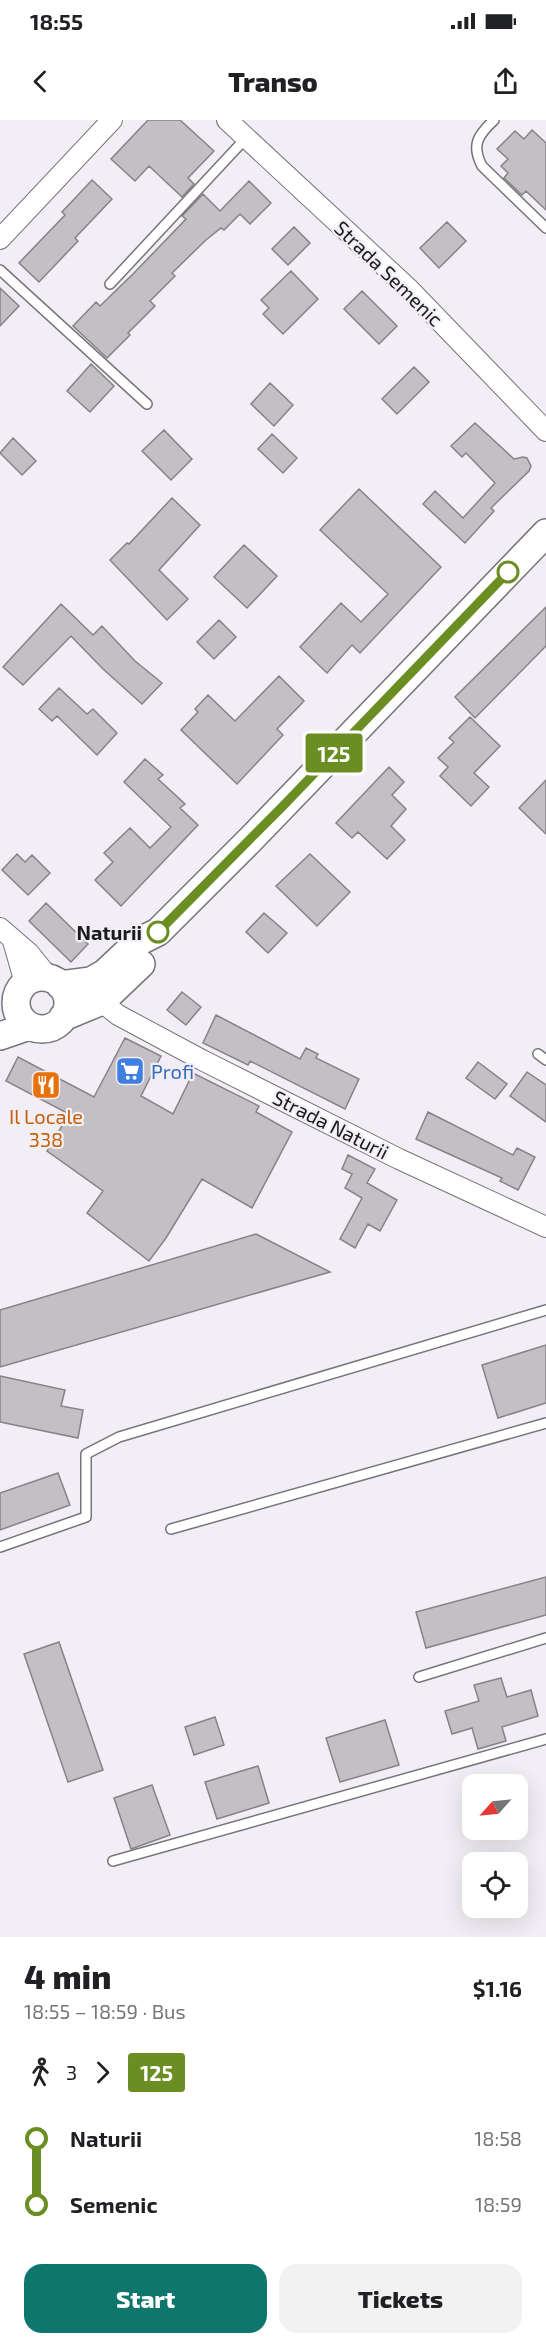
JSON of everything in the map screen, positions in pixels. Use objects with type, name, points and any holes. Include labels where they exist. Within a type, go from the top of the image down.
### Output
[{"type":"main road","points":[[0,1035],[36,997],[91,981],[105,973],[138,942],[158,932],[546,533]]},
{"type":"main road","points":[[36,997],[44,1029],[61,1021],[110,1008],[149,953],[158,932]]},
{"type":"main road","points":[[36,997],[68,1000],[61,1021]]},
{"type":"street","points":[[0,239],[112,120]]},
{"type":"street","name":"Strada Semenic","points":[[227,120],[408,288],[546,431]]},
{"type":"street","points":[[7,934],[36,997]]},
{"type":"street","name":"Strada Naturii","points":[[36,997],[110,1008],[202,1060],[389,1154],[546,1227]]},
{"type":"lane","points":[[494,120],[482,131],[477,142],[477,157],[482,166],[546,228]]},
{"type":"lane","points":[[110,284],[246,138]]},
{"type":"lane","points":[[0,270],[147,404]]},
{"type":"lane","points":[[0,1548],[86,1516],[86,1454],[119,1437],[546,1310]]},
{"type":"lane","points":[[171,1529],[546,1424]]},
{"type":"lane","points":[[419,1677],[546,1638]]},
{"type":"lane","points":[[113,1861],[546,1738]]},
{"type":"building","points":[[148,120],[180,120],[214,151],[188,178],[194,184],[182,197],[149,166],[135,181],[111,159]]},
{"type":"building","points":[[532,130],[546,143],[546,210],[526,191],[522,195],[504,178],[508,173],[501,166],[508,159],[497,149],[515,131],[524,139]]},
{"type":"building","points":[[92,180],[112,199],[75,238],[78,241],[39,282],[19,263],[65,215],[62,212]]},
{"type":"building","points":[[249,181],[271,203],[250,224],[240,214],[224,230],[221,228],[206,240],[172,273],[175,276],[150,301],[155,306],[107,358],[73,326],[96,302],[100,306],[133,274],[186,219],[182,216],[203,194],[220,211]]},
{"type":"building","points":[[447,222],[466,241],[439,268],[420,248]]},
{"type":"building","points":[[294,227],[310,243],[288,265],[272,249]]},
{"type":"building","points":[[291,271],[318,299],[283,334],[263,314],[269,308],[261,300]]},
{"type":"building","points":[[0,288],[19,306],[0,326]]},
{"type":"building","points":[[362,291],[397,326],[379,344],[344,309]]},
{"type":"building","points":[[91,364],[114,386],[90,412],[67,391]]},
{"type":"building","points":[[414,367],[429,382],[397,414],[382,399]]},
{"type":"building","points":[[270,383],[293,405],[274,426],[251,404]]},
{"type":"building","points":[[475,423],[514,459],[527,458],[531,466],[529,471],[491,508],[494,511],[465,543],[423,504],[435,491],[463,518],[495,483],[466,453],[462,457],[451,446]]},
{"type":"building","points":[[164,430],[192,459],[171,480],[142,451]]},
{"type":"building","points":[[272,434],[297,458],[283,473],[258,449]]},
{"type":"building","points":[[13,438],[36,461],[22,475],[0,453]]},
{"type":"building","points":[[359,489],[441,567],[360,653],[352,645],[327,673],[300,647],[341,603],[361,622],[388,594],[320,530]]},
{"type":"building","points":[[172,498],[200,525],[159,570],[188,599],[167,620],[110,560],[127,543],[129,544]]},
{"type":"building","points":[[244,545],[277,576],[247,608],[214,577]]},
{"type":"building","points":[[61,604],[93,635],[102,626],[135,661],[162,683],[142,704],[71,636],[23,685],[3,667]]},
{"type":"building","points":[[546,607],[546,646],[475,718],[455,697]]},
{"type":"building","points":[[219,620],[236,637],[214,659],[197,642]]},
{"type":"building","points":[[279,676],[304,701],[277,729],[283,735],[237,784],[181,730],[198,712],[195,709],[208,695],[235,721]]},
{"type":"building","points":[[59,688],[87,714],[93,709],[117,733],[97,755],[57,716],[52,721],[39,709]]},
{"type":"building","points":[[470,717],[500,746],[474,773],[489,787],[471,806],[440,776],[448,767],[438,758],[454,742],[449,738]]},
{"type":"building","points":[[145,759],[163,775],[158,779],[185,804],[180,808],[198,825],[121,906],[95,880],[113,862],[104,853],[130,828],[150,848],[171,827],[124,782]]},
{"type":"building","points":[[389,767],[404,782],[392,795],[406,809],[391,826],[405,840],[387,859],[358,832],[352,838],[336,823]]},
{"type":"building","points":[[546,780],[546,834],[519,808]]},
{"type":"building","points":[[17,854],[25,862],[32,855],[50,873],[28,895],[2,870]]},
{"type":"building","points":[[310,854],[350,892],[317,926],[276,886]]},
{"type":"building","points":[[46,903],[88,944],[71,962],[29,921]]},
{"type":"building","points":[[264,913],[287,933],[268,953],[246,932]]},
{"type":"building","points":[[182,992],[201,1007],[186,1025],[167,1010]]},
{"type":"building","points":[[216,1015],[300,1059],[306,1048],[318,1054],[316,1058],[359,1079],[345,1109],[250,1061],[248,1065],[203,1043]]},
{"type":"building","points":[[125,1038],[161,1056],[141,1096],[173,1114],[193,1073],[259,1106],[256,1112],[292,1132],[252,1208],[202,1179],[149,1261],[87,1213],[103,1191],[47,1151],[69,1114],[6,1081],[18,1057],[94,1097]]},
{"type":"building","points":[[478,1062],[507,1084],[495,1099],[466,1078]]},
{"type":"building","points":[[527,1072],[546,1085],[546,1122],[510,1096]]},
{"type":"building","points":[[428,1112],[513,1155],[517,1148],[535,1157],[518,1190],[500,1181],[502,1178],[416,1139]]},
{"type":"building","points":[[348,1155],[375,1169],[367,1183],[397,1200],[380,1231],[368,1224],[355,1248],[340,1239],[362,1198],[345,1188],[352,1174],[342,1169]]},
{"type":"building","points":[[256,1234],[330,1272],[0,1367],[0,1310]]},
{"type":"building","points":[[546,1345],[546,1403],[498,1418],[482,1365]]},
{"type":"building","points":[[0,1376],[65,1390],[61,1406],[83,1410],[78,1438],[0,1422]]},
{"type":"building","points":[[58,1473],[70,1505],[0,1530],[0,1493]]},
{"type":"building","points":[[546,1577],[546,1615],[426,1648],[416,1612]]},
{"type":"building","points":[[59,1642],[103,1770],[68,1782],[24,1654]]},
{"type":"building","points":[[501,1678],[507,1697],[531,1690],[538,1716],[502,1727],[506,1741],[478,1749],[472,1728],[452,1734],[445,1711],[479,1701],[474,1685]]},
{"type":"building","points":[[215,1717],[224,1745],[194,1755],[185,1727]]},
{"type":"building","points":[[385,1720],[399,1765],[340,1782],[326,1738]]},
{"type":"building","points":[[258,1766],[269,1803],[217,1819],[205,1782]]},
{"type":"building","points":[[152,1785],[170,1835],[131,1849],[114,1798]]},
{"type":"bus line","name":"125","points":[[158,932],[389,697],[508,572]]},
{"type":"place","name":"Naturii","points":[[158,932]]},
{"type":"place","name":"Profi","points":[[130,1071]]},
{"type":"place","name":"Il Locale 338","points":[[46,1085]]}]
